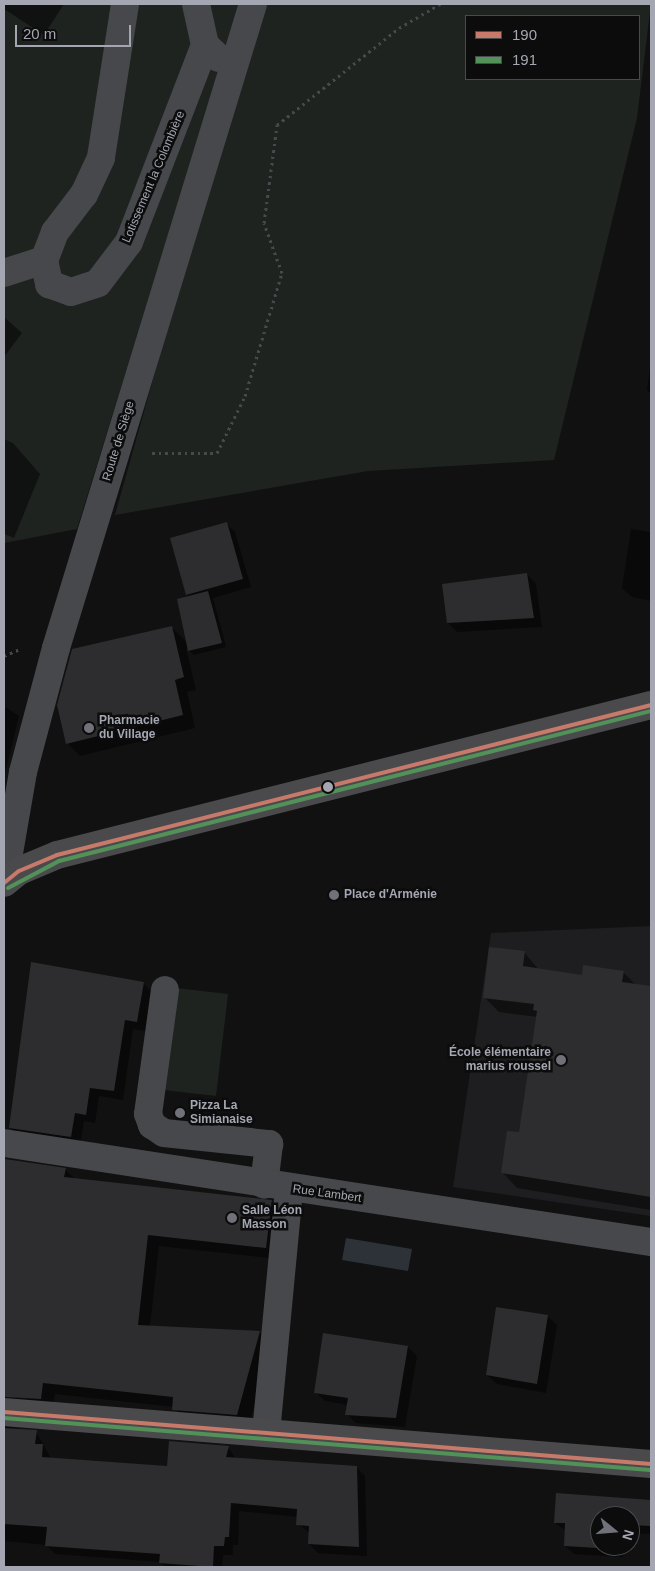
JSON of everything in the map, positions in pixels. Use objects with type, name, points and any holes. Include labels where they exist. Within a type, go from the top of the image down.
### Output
[{"type":"main road","points":[[4,882],[19,871],[57,855],[651,705]]},
{"type":"main road","points":[[4,1412],[651,1464]]},
{"type":"street","points":[[4,273],[44,260],[54,232],[84,194],[101,158],[125,4]]},
{"type":"street","points":[[196,4],[205,45],[232,71]]},
{"type":"street","name":"Route de Siège","points":[[4,882],[23,772],[117,448],[253,4]]},
{"type":"street","name":"Lotissement la Colombière","points":[[44,260],[49,284],[71,292],[98,284],[129,242],[205,45]]},
{"type":"street","points":[[165,990],[148,1114],[152,1125],[164,1133],[269,1144],[276,1186],[266,1433]]},
{"type":"street","name":"Rue Lambert","points":[[4,1143],[651,1242]]},
{"type":"path","points":[[117,448],[175,456],[217,453],[245,396],[282,273],[264,223],[276,125],[399,28],[440,4]]},
{"type":"shaded area","points":[[4,4],[240,4],[77,529],[4,543]]},
{"type":"shaded area","points":[[265,4],[651,4],[637,118],[554,460],[368,471],[115,515],[198,219]]},
{"type":"shaded area","name":"École élémentaire marius roussel","points":[[651,926],[651,1216],[453,1187],[491,933]]},
{"type":"shaded area","points":[[176,988],[228,994],[216,1096],[164,1090]]},
{"type":"shaded area","points":[[346,1238],[412,1249],[408,1271],[342,1260]]},
{"type":"building","points":[[227,522],[243,579],[186,595],[170,538]]},
{"type":"building","points":[[527,573],[534,618],[447,623],[442,584]]},
{"type":"building","points":[[208,591],[222,643],[188,651],[177,599]]},
{"type":"building","points":[[172,626],[184,677],[175,680],[183,715],[66,744],[57,705],[72,649]]},
{"type":"building","name":"École élémentaire marius roussel","points":[[489,947],[525,951],[523,966],[582,975],[583,965],[624,971],[622,982],[651,986],[651,1197],[501,1173],[507,1131],[519,1132],[537,1011],[533,1010],[534,1004],[483,998]]},
{"type":"building","points":[[31,962],[144,982],[137,1022],[125,1020],[114,1091],[90,1088],[86,1115],[75,1113],[71,1137],[9,1128]]},
{"type":"building","points":[[5,1159],[66,1168],[64,1177],[272,1200],[266,1248],[148,1235],[138,1325],[260,1331],[237,1415],[172,1410],[173,1397],[43,1383],[41,1399],[4,1397]]},
{"type":"building","points":[[496,1307],[548,1315],[537,1384],[486,1375]]},
{"type":"building","points":[[323,1333],[408,1346],[396,1418],[345,1415],[348,1398],[314,1393]]},
{"type":"building","points":[[4,1428],[37,1430],[35,1444],[43,1444],[42,1457],[167,1466],[169,1441],[229,1446],[226,1457],[357,1466],[359,1547],[308,1544],[309,1526],[296,1525],[297,1509],[231,1503],[229,1537],[225,1537],[224,1546],[214,1546],[213,1567],[159,1563],[160,1554],[45,1546],[47,1527],[4,1524]]},
{"type":"building","points":[[556,1493],[651,1500],[651,1526],[640,1525],[640,1506],[590,1506],[590,1548],[564,1546],[565,1523],[554,1523]]},
{"type":"transit line","name":"190","points":[[4,883],[19,871],[57,855],[651,705]]},
{"type":"transit line","name":"191","points":[[8,888],[59,861],[651,711]]},
{"type":"transit line","name":"190","points":[[4,1412],[651,1464]]},
{"type":"transit line","name":"191","points":[[4,1418],[650,1470]]},
{"type":"place","name":"Pharmacie du Village","points":[[89,728]]},
{"type":"place","name":"Place d'Arménie","points":[[334,895]]},
{"type":"place","name":"École élémentaire marius roussel","points":[[561,1060]]},
{"type":"place","name":"Pizza La Simianaise","points":[[180,1113]]},
{"type":"place","name":"Salle Léon Masson","points":[[232,1218]]}]
